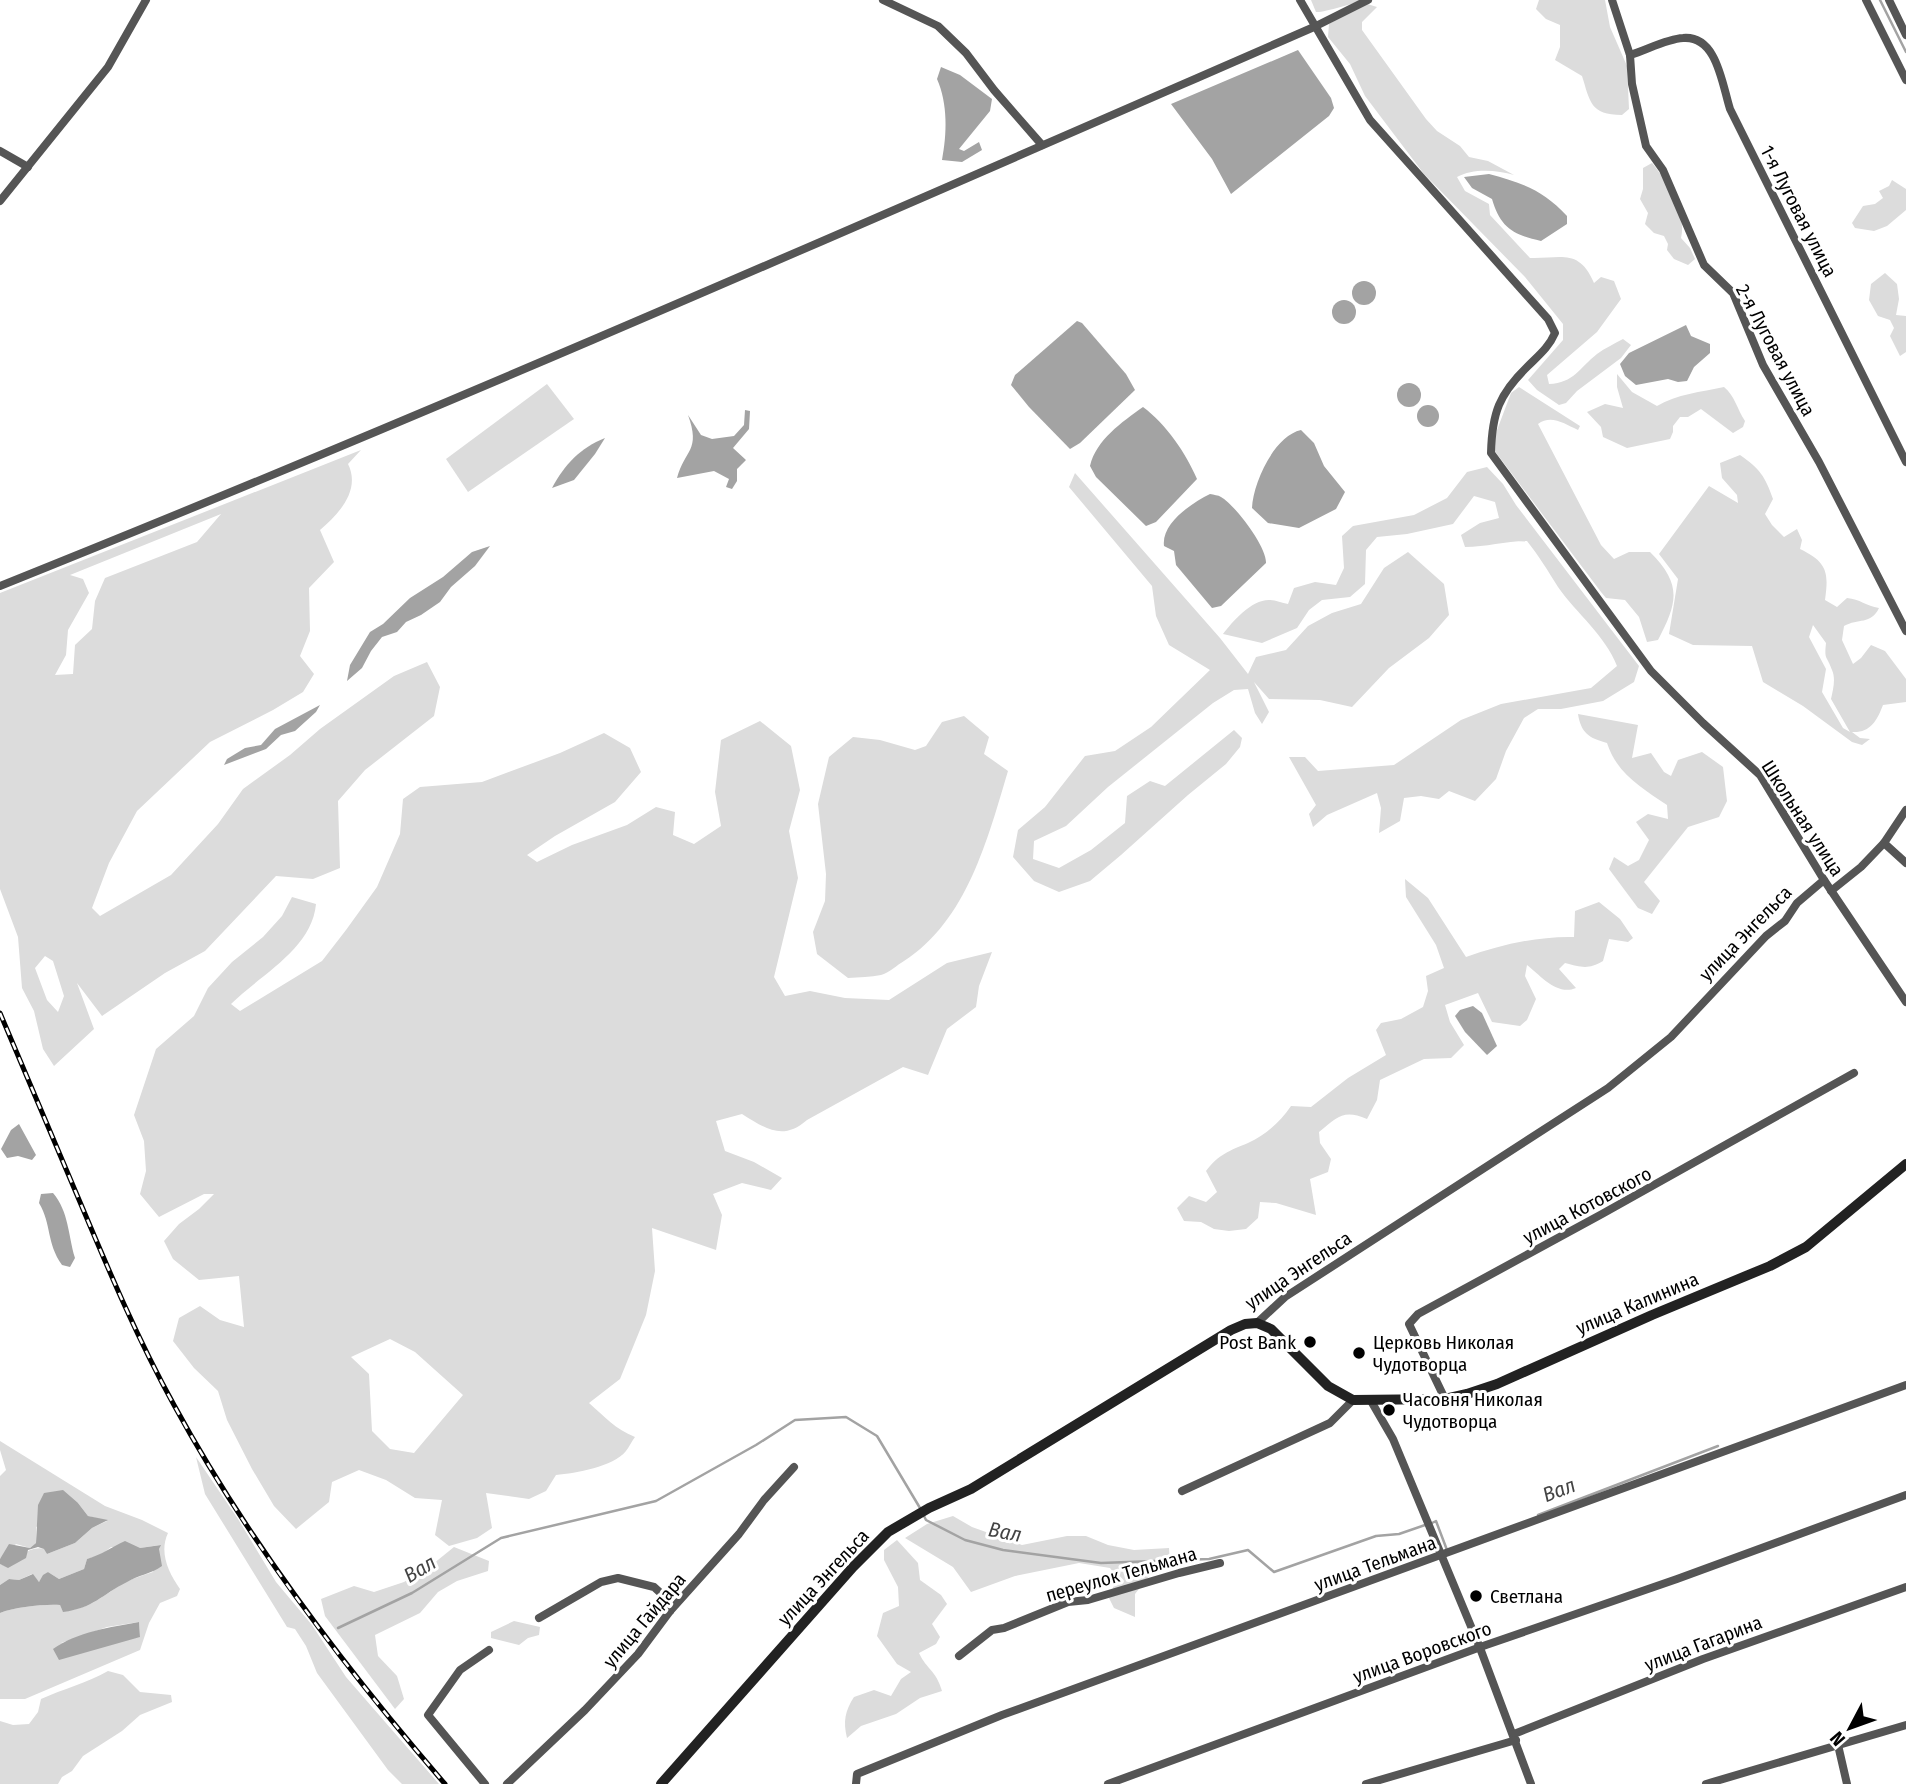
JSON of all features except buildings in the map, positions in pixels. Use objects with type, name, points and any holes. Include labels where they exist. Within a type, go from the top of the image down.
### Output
[{"type":"street","points":[[0,201],[108,67],[146,0]]},
{"type":"street","points":[[883,0],[938,26],[967,53],[994,90],[1042,145]]},
{"type":"street","points":[[1300,0],[1314,27]]},
{"type":"street","points":[[0,586],[170,519],[440,404],[1314,27],[1368,0]]},
{"type":"street","name":"2-я Луговая улица","points":[[1612,0],[1630,55],[1632,84],[1646,146],[1663,170],[1704,265],[1733,293],[1763,365],[1819,462],[1906,631]]},
{"type":"street","points":[[1866,0],[1906,80]]},
{"type":"street","points":[[1889,0],[1906,35]]},
{"type":"street","name":"Школьная улица","points":[[1314,27],[1370,120],[1548,319],[1555,332],[1550,344],[1514,380],[1495,411],[1491,453],[1651,671],[1760,775],[1831,891],[1906,1002]]},
{"type":"street","name":"1-я Луговая улица","points":[[1630,55],[1682,38],[1699,39],[1711,51],[1730,109],[1906,462]]},
{"type":"street","points":[[0,151],[28,167]]},
{"type":"street","points":[[1831,891],[1861,867],[1884,843],[1906,810]]},
{"type":"street","points":[[1884,843],[1906,863]]},
{"type":"street","name":"улица Энгельса","points":[[661,1784],[853,1567],[888,1532],[929,1508],[971,1489],[1231,1330],[1245,1324],[1257,1323],[1285,1297],[1608,1088],[1671,1037],[1766,936],[1784,921],[1797,903],[1824,880]]},
{"type":"street","name":"улица Котовского","points":[[1445,1399],[1409,1324],[1418,1314],[1694,1164],[1854,1073]]},
{"type":"street","name":"улица Калинина","points":[[1257,1323],[1270,1329],[1328,1386],[1353,1400],[1445,1399],[1468,1394],[1497,1384],[1770,1266],[1806,1247],[1906,1164]]},
{"type":"street","name":"улица Тельмана","points":[[856,1779],[1002,1715],[1906,1385]]},
{"type":"street","points":[[1182,1491],[1330,1423],[1353,1400]]},
{"type":"street","points":[[1371,1401],[1393,1438],[1480,1647],[1531,1784]]},
{"type":"street","name":"улица Гайдара","points":[[507,1784],[585,1710],[638,1654],[670,1611],[739,1534],[794,1466]]},
{"type":"street","name":"улица Воровского","points":[[1108,1784],[1480,1647],[1677,1579],[1906,1495]]},
{"type":"street","name":"переулок Тельмана","points":[[959,1656],[992,1630],[1004,1628],[1068,1602],[1088,1600],[1220,1563]]},
{"type":"street","points":[[539,1618],[601,1582],[618,1578],[654,1587],[665,1597],[670,1611]]},
{"type":"street","name":"улица Гагарина","points":[[1366,1784],[1515,1737],[1703,1659],[1906,1587]]},
{"type":"street","points":[[485,1784],[428,1715],[460,1670],[489,1650]]},
{"type":"street","points":[[1706,1784],[1906,1725]]},
{"type":"street","points":[[1838,1745],[1847,1784]]},
{"type":"shaded area","points":[[1311,0],[1363,0],[1316,12]]},
{"type":"shaded area","points":[[1539,0],[1605,0],[1610,27],[1627,66],[1629,109],[1622,115],[1597,109],[1590,99],[1582,76],[1555,60],[1560,47],[1560,25],[1546,19],[1536,9]]},
{"type":"shaded area","points":[[1364,3],[1377,7],[1362,22],[1362,30],[1426,119],[1437,131],[1460,146],[1469,157],[1488,161],[1514,175],[1485,171],[1463,174],[1457,177],[1465,191],[1489,204],[1490,215],[1530,258],[1568,258],[1582,264],[1594,283],[1601,277],[1614,281],[1621,299],[1597,332],[1547,375],[1549,384],[1570,378],[1597,354],[1623,339],[1631,345],[1621,358],[1577,391],[1566,403],[1559,405],[1537,390],[1528,380],[1563,340],[1563,324],[1525,277],[1424,174],[1365,96],[1350,64],[1328,37],[1329,24]]},
{"type":"shaded area","points":[[1298,50],[1331,98],[1334,108],[1329,116],[1231,194],[1212,159],[1171,104]]},
{"type":"shaded area","points":[[941,67],[960,75],[992,99],[990,111],[959,149],[964,151],[979,142],[982,150],[962,162],[942,160],[945,119],[937,79]]},
{"type":"shaded area","points":[[1652,163],[1664,179],[1678,208],[1681,238],[1695,259],[1688,265],[1674,259],[1667,250],[1668,244],[1664,236],[1654,233],[1645,224],[1648,213],[1640,199],[1643,168]]},
{"type":"shaded area","points":[[1489,174],[1522,184],[1540,194],[1567,216],[1567,224],[1541,241],[1515,232],[1499,217],[1492,199],[1472,188],[1464,177]]},
{"type":"shaded area","points":[[1892,180],[1906,189],[1906,210],[1887,226],[1874,231],[1855,228],[1852,223],[1863,206],[1875,204],[1883,198],[1879,191],[1889,186]]},
{"type":"shaded area","points":[[1885,273],[1897,284],[1899,299],[1896,315],[1906,316],[1906,352],[1900,356],[1890,336],[1894,328],[1890,320],[1878,316],[1869,300],[1871,284]]},
{"type":"shaded area","points":[[1364,281],[1372,285],[1376,293],[1372,301],[1364,305],[1356,301],[1352,293],[1356,285]]},
{"type":"shaded area","points":[[1344,300],[1352,304],[1356,312],[1352,320],[1344,324],[1336,320],[1332,312],[1336,304]]},
{"type":"shaded area","points":[[1077,321],[1082,323],[1126,374],[1135,390],[1080,443],[1070,449],[1011,385],[1015,375]]},
{"type":"shaded area","points":[[1686,325],[1691,336],[1710,344],[1710,353],[1694,367],[1687,381],[1668,379],[1636,385],[1625,376],[1620,364],[1629,353]]},
{"type":"shaded area","points":[[1617,374],[1632,392],[1657,406],[1681,396],[1724,387],[1745,421],[1743,427],[1733,433],[1701,409],[1688,417],[1680,417],[1673,426],[1670,439],[1627,448],[1603,437],[1601,427],[1587,412],[1605,404],[1623,408],[1617,387]]},
{"type":"shaded area","points":[[1409,383],[1420,390],[1421,395],[1414,406],[1409,407],[1398,400],[1397,395],[1404,384]]},
{"type":"shaded area","points":[[547,384],[574,419],[468,492],[446,459]]},
{"type":"shaded area","points":[[1519,387],[1580,426],[1578,430],[1553,420],[1538,424],[1601,545],[1614,559],[1629,552],[1650,552],[1668,574],[1674,594],[1673,604],[1658,640],[1647,642],[1639,617],[1625,600],[1606,598],[1491,446],[1511,393]]},
{"type":"shaded area","points":[[1424,405],[1432,405],[1439,412],[1439,420],[1432,427],[1424,427],[1417,420],[1417,412]]},
{"type":"shaded area","points":[[1143,407],[1160,422],[1174,440],[1197,479],[1156,522],[1146,526],[1096,477],[1090,466],[1104,440]]},
{"type":"shaded area","points":[[745,410],[750,411],[749,429],[733,448],[746,460],[737,469],[737,481],[732,489],[726,487],[729,479],[714,471],[677,478],[692,443],[692,427],[688,415],[701,435],[712,439],[734,436],[744,425]]},
{"type":"shaded area","points":[[1301,430],[1314,443],[1324,466],[1345,492],[1336,509],[1299,528],[1268,523],[1252,508],[1256,486],[1267,462],[1282,441]]},
{"type":"shaded area","points":[[605,438],[574,480],[552,488],[574,458]]},
{"type":"shaded area","points":[[361,450],[348,464],[352,483],[346,501],[320,530],[334,562],[309,588],[310,631],[300,656],[314,674],[303,692],[210,742],[137,811],[109,863],[92,908],[100,916],[171,875],[218,824],[243,789],[394,676],[427,662],[440,687],[434,716],[365,770],[338,801],[340,868],[313,879],[276,876],[205,951],[165,973],[102,1016],[77,983],[94,1029],[54,1066],[43,1049],[34,1011],[22,988],[18,937],[0,889],[0,593]],"holes":[[[221,514],[197,542],[105,578],[95,601],[92,629],[75,645],[73,674],[55,675],[66,655],[68,630],[89,593],[83,579],[70,575]],[[45,956],[53,961],[64,996],[58,1012],[47,1000],[35,968]]]},
{"type":"shaded area","points":[[1740,455],[1761,474],[1773,499],[1765,514],[1784,537],[1797,529],[1802,540],[1800,549],[1821,563],[1827,582],[1825,600],[1837,607],[1847,598],[1879,608],[1872,617],[1844,626],[1842,640],[1853,664],[1871,645],[1885,651],[1906,679],[1906,702],[1883,705],[1872,725],[1852,732],[1860,738],[1870,739],[1862,745],[1852,742],[1803,706],[1763,682],[1752,646],[1693,645],[1669,634],[1678,579],[1659,554],[1709,486],[1738,503],[1737,495],[1722,478],[1720,463]],"holes":[[[1813,625],[1826,643],[1826,655],[1834,677],[1831,699],[1850,732],[1843,728],[1822,692],[1826,669],[1809,637]]]},
{"type":"shaded area","points":[[1487,467],[1503,484],[1516,505],[1639,666],[1634,682],[1603,701],[1561,709],[1538,709],[1524,718],[1506,751],[1496,779],[1475,801],[1449,791],[1439,799],[1421,796],[1404,798],[1400,821],[1379,833],[1381,808],[1377,793],[1327,815],[1313,827],[1309,814],[1316,805],[1289,757],[1305,757],[1318,771],[1394,765],[1461,720],[1501,704],[1591,688],[1617,666],[1598,634],[1565,597],[1527,541],[1465,547],[1461,535],[1480,523],[1499,518],[1495,502],[1474,496],[1453,524],[1407,534],[1377,537],[1366,550],[1365,584],[1350,597],[1322,600],[1309,610],[1297,628],[1262,643],[1223,634],[1238,617],[1256,603],[1270,600],[1288,604],[1294,588],[1315,582],[1336,585],[1344,568],[1342,536],[1353,526],[1414,515],[1447,498],[1467,472]]},
{"type":"shaded area","points":[[1075,473],[1220,638],[1248,674],[1256,657],[1286,650],[1308,626],[1332,613],[1361,604],[1384,568],[1408,552],[1444,584],[1449,615],[1429,638],[1389,668],[1352,707],[1320,700],[1269,699],[1254,682],[1269,712],[1262,724],[1255,713],[1248,689],[1234,690],[1213,703],[1108,787],[1066,826],[1034,841],[1033,859],[1059,868],[1091,850],[1125,823],[1127,796],[1150,781],[1165,786],[1234,730],[1242,738],[1240,747],[1226,764],[1121,855],[1090,881],[1059,892],[1034,881],[1013,857],[1018,830],[1045,807],[1085,756],[1115,751],[1151,727],[1210,670],[1169,645],[1156,616],[1152,586],[1069,487]]},
{"type":"shaded area","points":[[1210,494],[1227,501],[1242,517],[1256,537],[1266,563],[1221,606],[1212,608],[1176,565],[1174,551],[1164,546],[1167,529],[1172,522],[1187,508]]},
{"type":"shaded area","points":[[490,546],[475,566],[451,587],[440,602],[406,622],[397,632],[382,637],[362,668],[347,681],[350,665],[370,632],[472,552]]},
{"type":"shaded area","points":[[320,705],[295,731],[281,735],[266,749],[224,765],[227,759],[245,748],[261,745],[275,729]]},
{"type":"shaded area","points":[[1578,714],[1638,725],[1632,758],[1651,753],[1664,772],[1671,776],[1678,760],[1702,752],[1723,767],[1727,801],[1719,817],[1688,827],[1644,882],[1660,901],[1652,914],[1638,908],[1609,869],[1614,857],[1628,866],[1639,860],[1649,840],[1636,822],[1648,814],[1668,819],[1667,805],[1624,772],[1611,754],[1607,743],[1591,737],[1584,730]]},
{"type":"shaded area","points":[[964,716],[989,737],[984,754],[1008,771],[972,876],[944,924],[926,944],[884,974],[848,978],[817,954],[813,932],[825,901],[826,874],[818,804],[829,757],[853,737],[880,740],[915,750],[926,746],[942,722]]},
{"type":"shaded area","points":[[760,721],[791,746],[800,790],[789,831],[798,878],[774,977],[785,996],[810,991],[845,998],[889,1000],[947,963],[992,952],[979,986],[976,1007],[947,1029],[928,1075],[903,1067],[790,1130],[767,1128],[742,1114],[716,1121],[725,1151],[754,1162],[782,1178],[771,1190],[742,1183],[713,1194],[722,1215],[716,1250],[652,1228],[655,1271],[646,1315],[620,1379],[589,1403],[616,1426],[635,1437],[620,1457],[594,1468],[556,1475],[546,1491],[529,1499],[486,1493],[492,1528],[477,1538],[449,1546],[435,1535],[442,1500],[415,1498],[386,1480],[359,1470],[332,1482],[329,1502],[296,1529],[274,1506],[252,1469],[227,1420],[218,1391],[194,1368],[173,1341],[179,1318],[200,1306],[220,1320],[244,1327],[239,1276],[199,1280],[173,1259],[164,1241],[179,1224],[214,1194],[204,1194],[159,1217],[140,1194],[146,1171],[144,1141],[134,1115],[156,1049],[194,1016],[208,988],[232,962],[263,937],[282,916],[292,897],[316,904],[305,935],[283,960],[231,1004],[240,1011],[322,961],[377,887],[400,834],[403,799],[420,787],[482,782],[560,753],[604,733],[630,748],[641,772],[615,802],[527,855],[537,862],[572,845],[627,825],[656,807],[675,812],[673,835],[694,844],[721,826],[715,792],[721,740]],"holes":[[[390,1339],[415,1352],[463,1395],[414,1453],[390,1449],[372,1431],[369,1374],[351,1357]]]},
{"type":"shaded area","points":[[1405,879],[1428,898],[1466,957],[1519,942],[1574,937],[1575,911],[1599,902],[1620,919],[1633,938],[1628,942],[1609,939],[1603,961],[1593,966],[1565,963],[1559,969],[1576,988],[1569,990],[1556,987],[1527,965],[1525,976],[1536,999],[1527,1020],[1520,1026],[1492,1022],[1478,993],[1445,1005],[1450,1022],[1464,1045],[1451,1058],[1424,1059],[1380,1080],[1377,1100],[1367,1119],[1352,1115],[1341,1116],[1319,1132],[1320,1143],[1331,1159],[1328,1172],[1310,1179],[1316,1215],[1276,1203],[1260,1202],[1258,1218],[1246,1229],[1229,1231],[1214,1229],[1201,1222],[1184,1221],[1177,1208],[1189,1196],[1206,1202],[1217,1192],[1206,1171],[1215,1161],[1267,1132],[1291,1106],[1311,1107],[1348,1078],[1386,1055],[1376,1030],[1381,1023],[1401,1019],[1423,1007],[1428,991],[1426,976],[1444,968],[1436,945],[1406,897]]},
{"type":"shaded area","points":[[1473,1006],[1482,1013],[1497,1046],[1487,1055],[1465,1032],[1455,1016],[1460,1010]]},
{"type":"shaded area","points":[[19,1124],[36,1155],[32,1160],[18,1156],[7,1158],[1,1149],[11,1130]]},
{"type":"shaded area","points":[[53,1193],[62,1208],[75,1258],[70,1267],[62,1265],[57,1257],[39,1203],[41,1194]]},
{"type":"shaded area","points":[[0,1441],[105,1506],[168,1533],[164,1547],[166,1562],[180,1589],[177,1596],[160,1603],[149,1623],[140,1650],[25,1699],[0,1699],[0,1613],[46,1605],[60,1605],[63,1611],[89,1605],[125,1582],[153,1572],[160,1545],[140,1548],[111,1547],[101,1555],[87,1559],[84,1569],[59,1579],[48,1572],[39,1582],[32,1574],[19,1580],[9,1579],[0,1585],[0,1564],[8,1567],[34,1549],[45,1549],[47,1554],[75,1543],[92,1528],[107,1521],[88,1516],[78,1503],[36,1527],[36,1543],[30,1548],[16,1544],[0,1559],[0,1476],[6,1470]],"holes":[[[139,1622],[140,1637],[61,1643],[107,1627]]]},
{"type":"shaded area","points":[[196,1457],[276,1582],[312,1625],[346,1677],[439,1784],[402,1784],[388,1770],[317,1673],[306,1646],[295,1629],[287,1627],[205,1494]]},
{"type":"shaded area","points":[[63,1490],[88,1516],[108,1520],[92,1528],[75,1543],[47,1554],[44,1549],[38,1547],[28,1550],[26,1558],[8,1568],[0,1564],[9,1544],[30,1548],[36,1543],[38,1505],[44,1493]]},
{"type":"shaded area","points":[[953,1516],[972,1527],[1022,1545],[1067,1536],[1086,1536],[1108,1545],[1134,1550],[1169,1548],[1170,1565],[1149,1576],[1135,1594],[1135,1617],[1114,1608],[1109,1598],[1117,1577],[1110,1568],[1079,1563],[1015,1576],[971,1592],[953,1567],[905,1538],[927,1524]]},
{"type":"shaded area","points":[[897,1540],[918,1563],[920,1580],[941,1595],[947,1604],[932,1624],[940,1637],[936,1644],[919,1653],[942,1691],[920,1698],[896,1714],[861,1726],[847,1738],[846,1716],[854,1697],[874,1690],[891,1696],[901,1679],[911,1672],[897,1664],[877,1636],[883,1613],[899,1606],[898,1587],[884,1560],[884,1550]]},
{"type":"shaded area","points":[[125,1541],[140,1548],[161,1545],[159,1549],[162,1566],[74,1610],[63,1612],[60,1605],[46,1605],[0,1613],[0,1585],[9,1579],[19,1580],[33,1574],[39,1582],[48,1572],[59,1579],[84,1569],[87,1559]]},
{"type":"shaded area","points":[[454,1547],[489,1561],[488,1571],[457,1581],[438,1592],[420,1613],[375,1635],[378,1656],[397,1676],[404,1699],[395,1709],[325,1616],[321,1599],[354,1586],[374,1592],[404,1582]]},
{"type":"shaded area","points":[[514,1621],[540,1627],[539,1635],[528,1638],[519,1645],[491,1638],[491,1632]]},
{"type":"shaded area","points":[[139,1622],[140,1637],[59,1660],[53,1649],[83,1634]]},
{"type":"shaded area","points":[[108,1671],[123,1675],[140,1692],[171,1695],[172,1702],[140,1715],[122,1731],[83,1756],[58,1784],[0,1784],[0,1721],[13,1725],[29,1724],[38,1712],[41,1699]]},
{"type":"waterway","points":[[1880,0],[1906,52]]},
{"type":"waterway","name":"Вал","points":[[338,1628],[412,1593],[501,1538],[656,1501],[795,1420],[846,1417],[877,1436],[920,1508]]},
{"type":"waterway","name":"Вал","points":[[1538,1515],[1718,1446]]},
{"type":"waterway","name":"Вал","points":[[923,1514],[926,1520],[965,1540],[1003,1550],[1101,1563],[1209,1559],[1248,1550],[1274,1572],[1376,1536],[1399,1534],[1425,1525]]},
{"type":"waterway","name":"Вал","points":[[1432,1523],[1436,1521],[1447,1550]]},
{"type":"railway","points":[[0,1013],[130,1318],[203,1456],[299,1602],[370,1695],[445,1784]]},
{"type":"place","name":"Post Bank","points":[[1310,1342]]},
{"type":"place","name":"Церковь Николая Чудотворца","points":[[1359,1353]]},
{"type":"place","name":"Часовня Николая Чудотворца","points":[[1389,1410]]},
{"type":"place","name":"Светлана","points":[[1476,1596]]}]
